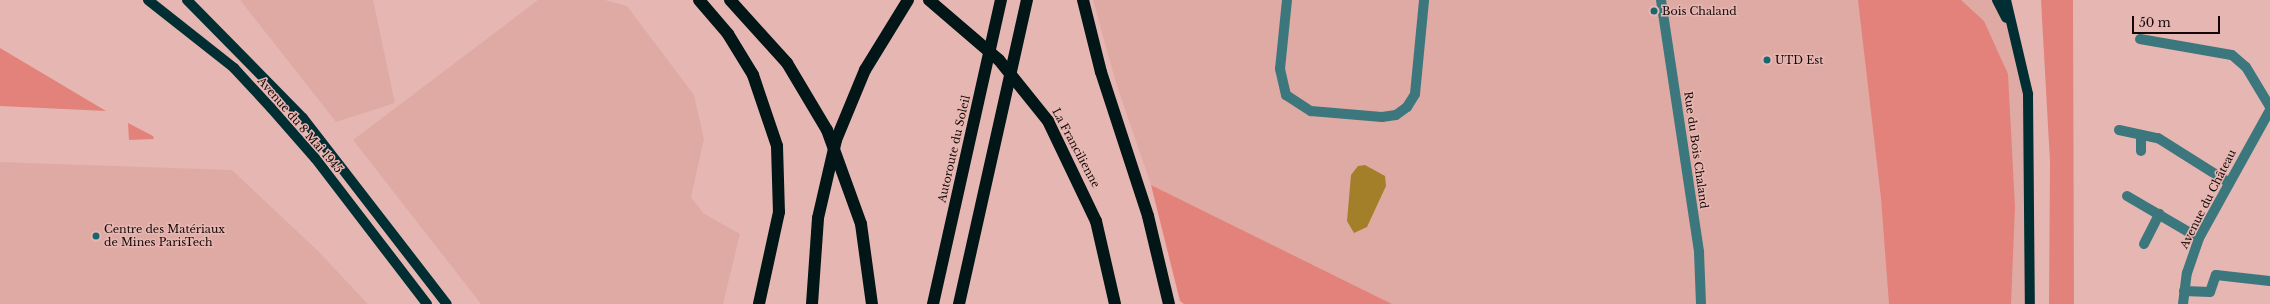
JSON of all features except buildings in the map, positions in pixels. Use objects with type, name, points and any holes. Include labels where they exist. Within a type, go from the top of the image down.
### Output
[{"type":"highway","points":[[699,0],[728,34],[753,74],[777,146],[779,212],[759,304]]},
{"type":"highway","points":[[730,0],[787,63],[827,130],[839,157],[861,224],[872,304]]},
{"type":"highway","points":[[812,304],[818,218],[836,140],[865,70],[908,0]]},
{"type":"highway","name":"La Francilienne","points":[[929,0],[960,23],[999,60],[1039,107],[1088,199],[1103,243],[1115,304]]},
{"type":"highway","name":"Autoroute du Soleil","points":[[933,304],[1001,0]]},
{"type":"highway","points":[[960,304],[1027,0]]},
{"type":"highway","points":[[1082,0],[1101,72],[1148,216],[1169,302]]},
{"type":"main road","name":"Avenue du 8 Mai 1945","points":[[148,0],[234,68],[271,108],[315,158],[427,304]]},
{"type":"main road","name":"Avenue du 8 Mai 1945","points":[[187,0],[303,118],[447,304]]},
{"type":"main road","points":[[1997,0],[2016,34]]},
{"type":"main road","points":[[2006,0],[2016,34],[2028,94],[2030,304]]},
{"type":"street","points":[[1287,0],[1280,69],[1286,95],[1311,111],[1382,117],[1396,115],[1407,107],[1415,94],[1424,0]]},
{"type":"street","name":"Rue du Bois Chaland","points":[[1661,0],[1699,252],[1701,304]]},
{"type":"street","points":[[2140,39],[2236,57],[2270,109]]},
{"type":"street","name":"Avenue du Château","points":[[2183,304],[2184,291],[2199,238],[2228,182],[2270,109]]},
{"type":"street","points":[[2120,130],[2158,138],[2228,182]]},
{"type":"street","points":[[2140,151],[2141,135]]},
{"type":"street","points":[[2127,196],[2199,238]]},
{"type":"street","points":[[2144,244],[2159,214]]},
{"type":"street","points":[[2184,291],[2210,292],[2216,275],[2270,281]]},
{"type":"shaded area","points":[[240,0],[373,0],[395,103],[336,122]]},
{"type":"shaded area","points":[[538,0],[605,0],[627,6],[694,95],[704,139],[691,197],[703,213],[740,234],[723,304],[481,304],[353,140]]},
{"type":"shaded area","points":[[1093,0],[1996,0],[2014,34],[2027,94],[2028,304],[1392,304],[1151,185],[1116,83]]},
{"type":"shaded area","points":[[1858,0],[1961,0],[1984,21],[2008,74],[2015,207],[2011,304],[1889,304],[1881,198]]},
{"type":"shaded area","points":[[2041,0],[2073,0],[2074,304],[2049,304],[2050,162]]},
{"type":"shaded area","points":[[0,48],[106,111],[0,106]]},
{"type":"shaded area","points":[[128,123],[153,136],[154,139],[129,140]]},
{"type":"shaded area","name":"Centre des Matériaux de Mines ParisTech","points":[[0,162],[232,170],[317,250],[368,304],[0,304]]},
{"type":"shaded area","points":[[1365,165],[1385,176],[1386,186],[1367,227],[1354,233],[1347,221],[1351,175],[1358,166]]},
{"type":"shaded area","points":[[1151,185],[1392,304],[1184,304],[1180,301]]},
{"type":"place","name":"Bois Chaland","points":[[1654,11]]},
{"type":"place","name":"UTD Est","points":[[1767,60]]},
{"type":"place","name":"Centre des Matériaux de Mines ParisTech","points":[[96,236]]}]
